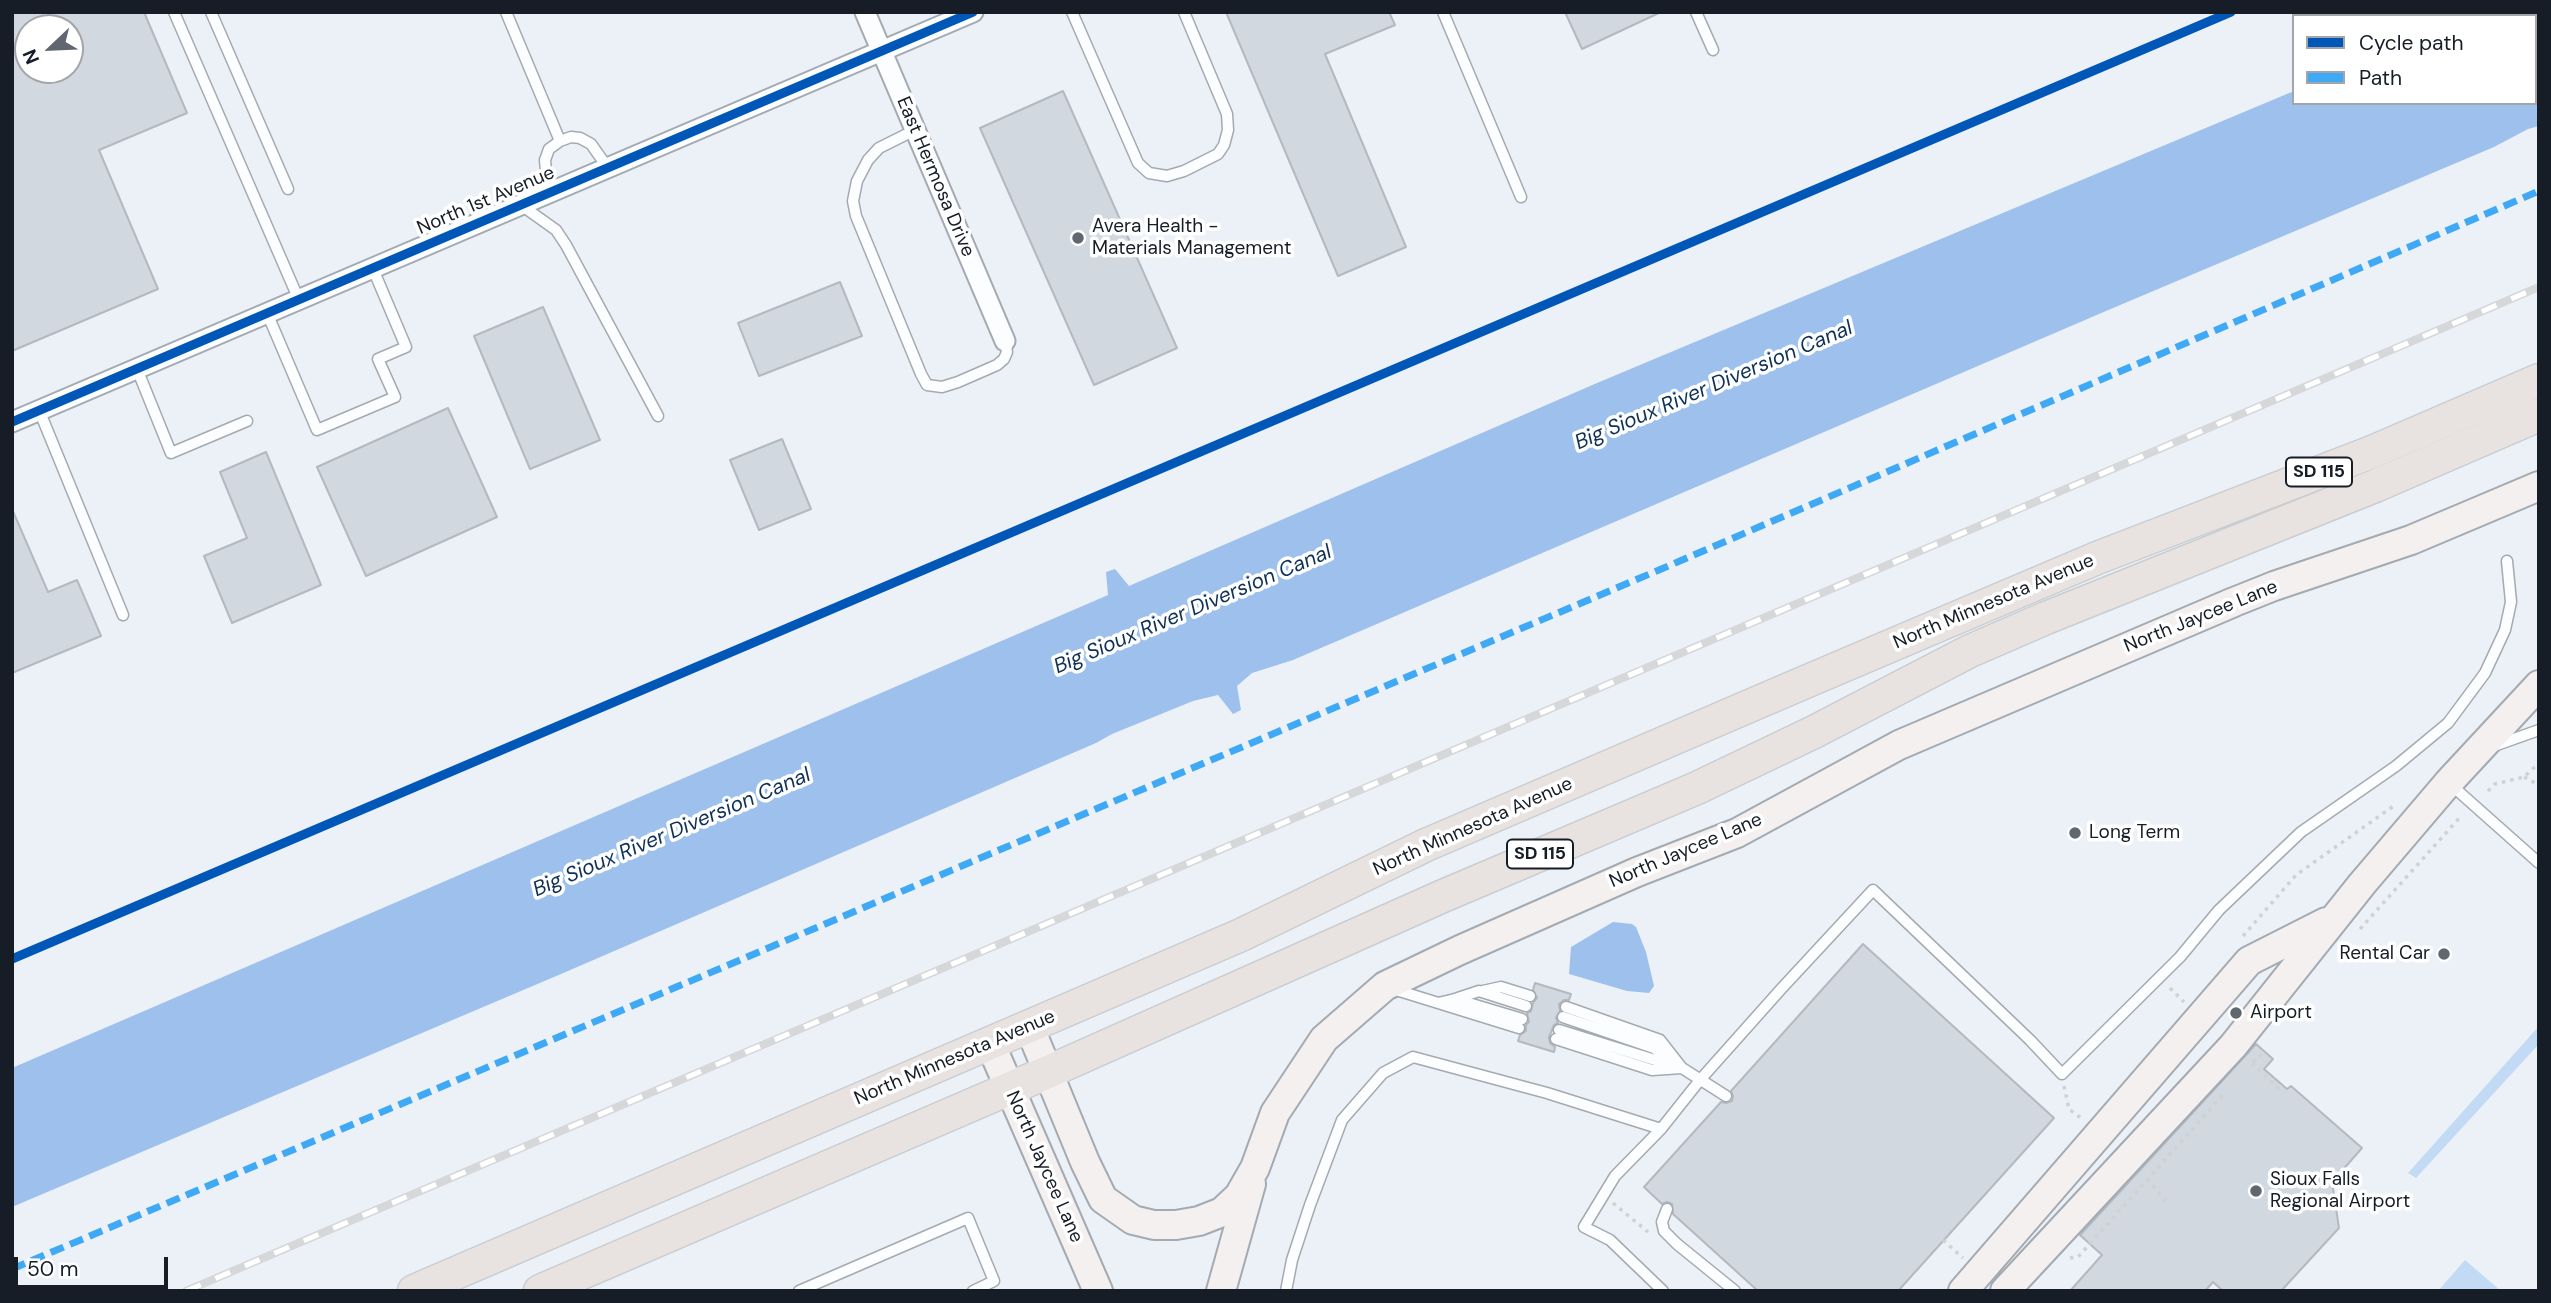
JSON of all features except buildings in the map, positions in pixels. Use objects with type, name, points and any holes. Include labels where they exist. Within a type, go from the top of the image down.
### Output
[{"type":"main road","name":"North Minnesota Avenue","points":[[415,1291],[1241,935],[1426,845],[1792,688],[2097,558],[2372,452],[2539,380]]},
{"type":"main road","name":"North Minnesota Avenue","points":[[540,1291],[1048,1072],[1443,895],[1697,788],[1814,732],[1970,651],[2375,486],[2539,415]]},
{"type":"main road","name":"North Jaycee Lane","points":[[1029,1026],[1103,1199],[1133,1220],[1154,1226],[1199,1221],[1222,1212],[1240,1196],[1255,1168],[1275,1113],[1324,1039],[1385,986],[1637,872],[1737,833],[1899,745],[2234,602],[2411,540],[2539,486]]},
{"type":"main road","points":[[2005,1291],[2233,1046],[2448,783],[2539,685]]},
{"type":"main road","points":[[1966,1277],[2249,961],[2336,917]]},
{"type":"main road","name":"North Jaycee Lane","points":[[990,1043],[1098,1291]]},
{"type":"main road","points":[[1221,1291],[1255,1168]]},
{"type":"street","name":"East Hermosa Drive","points":[[866,12],[1005,341]]},
{"type":"street","name":"North 1st Avenue","points":[[12,422],[973,12]]},
{"type":"lane","points":[[174,12],[299,299]]},
{"type":"lane","points":[[211,12],[288,189]]},
{"type":"lane","points":[[506,12],[560,141]]},
{"type":"lane","points":[[1072,12],[1138,163],[1149,173],[1167,176],[1184,171],[1218,154],[1228,130],[1227,114],[1184,12]]},
{"type":"lane","points":[[1443,12],[1521,197]]},
{"type":"lane","points":[[1696,12],[1713,50]]},
{"type":"lane","points":[[915,130],[879,148],[868,160],[857,181],[853,201],[861,228],[920,374],[927,385],[942,387],[958,382],[998,365],[1007,352],[1005,341]]},
{"type":"lane","points":[[552,192],[545,159],[549,149],[560,141],[571,137],[591,144],[608,168]]},
{"type":"lane","points":[[522,205],[556,230],[566,245],[658,416]]},
{"type":"lane","points":[[267,313],[317,430],[395,397],[378,359],[406,347],[373,269]]},
{"type":"lane","points":[[137,369],[171,453],[247,421]]},
{"type":"lane","points":[[39,410],[123,615]]},
{"type":"lane","points":[[1663,1291],[1610,1240],[1584,1227],[1615,1176],[1661,1129],[1700,1080],[1873,890],[2062,1073],[2160,977],[2219,910],[2301,832],[2396,766],[2448,723],[2485,673],[2505,630],[2511,602],[2507,561]]},
{"type":"lane","points":[[2477,752],[2539,730]]},
{"type":"lane","points":[[2448,783],[2539,863]]},
{"type":"lane","points":[[1385,986],[1437,1003],[1521,1024],[1455,999]]},
{"type":"lane","points":[[1437,1003],[1479,991],[1528,1001]]},
{"type":"lane","points":[[1564,1012],[1654,1048],[1726,1096]]},
{"type":"lane","points":[[1557,1035],[1682,1069]]},
{"type":"lane","points":[[1286,1291],[1292,1260],[1310,1205],[1342,1120],[1383,1073],[1413,1057],[1547,1093],[1661,1129]]},
{"type":"lane","points":[[1667,1209],[1662,1222],[1664,1231],[1735,1291]]},
{"type":"lane","points":[[799,1291],[968,1218],[995,1281],[972,1291]]},
{"type":"path","points":[[2488,791],[2495,784],[2524,777],[2539,763]]},
{"type":"path","points":[[2524,777],[2539,785]]},
{"type":"path","points":[[2296,874],[2404,798]]},
{"type":"path","points":[[2160,977],[2186,1004]]},
{"type":"path","points":[[2252,1063],[2283,1093]]},
{"type":"path","points":[[2062,1073],[2069,1109],[2085,1121]]},
{"type":"path","points":[[2147,1179],[2166,1201]]},
{"type":"path","points":[[1943,1240],[1966,1277]]},
{"type":"shaded area","points":[[2539,1026],[2539,1044],[2416,1178],[2408,1173]]},
{"type":"shaded area","points":[[2465,1260],[2501,1291],[2438,1291]]},
{"type":"water","name":"Big Sioux River Diversion Canal","points":[[2539,12],[2539,126],[1293,660],[1252,673],[1237,686],[1241,710],[1233,714],[1218,695],[1193,701],[12,1207],[12,1068],[1108,595],[1106,572],[1115,569],[1129,586],[1597,383],[2292,92],[2292,105],[2537,105],[2537,14],[2463,14]]},
{"type":"water","points":[[1613,922],[1636,927],[1646,952],[1654,986],[1649,993],[1627,991],[1569,974],[1571,947]]},
{"type":"railway","points":[[186,1291],[2539,287]]},
{"type":"marked path","points":[[12,1269],[1659,570],[2539,191]]},
{"type":"cycle path","points":[[12,422],[973,12]]},
{"type":"cycle path","points":[[12,959],[2231,12]]},
{"type":"place","name":"Avera Health - Materials Management","points":[[1078,238]]},
{"type":"place","name":"Long Term","points":[[2075,833]]},
{"type":"place","name":"Rental Car","points":[[2444,954]]},
{"type":"place","name":"Airport","points":[[2236,1013]]},
{"type":"place","name":"Sioux Falls Regional Airport","points":[[2256,1191]]}]
